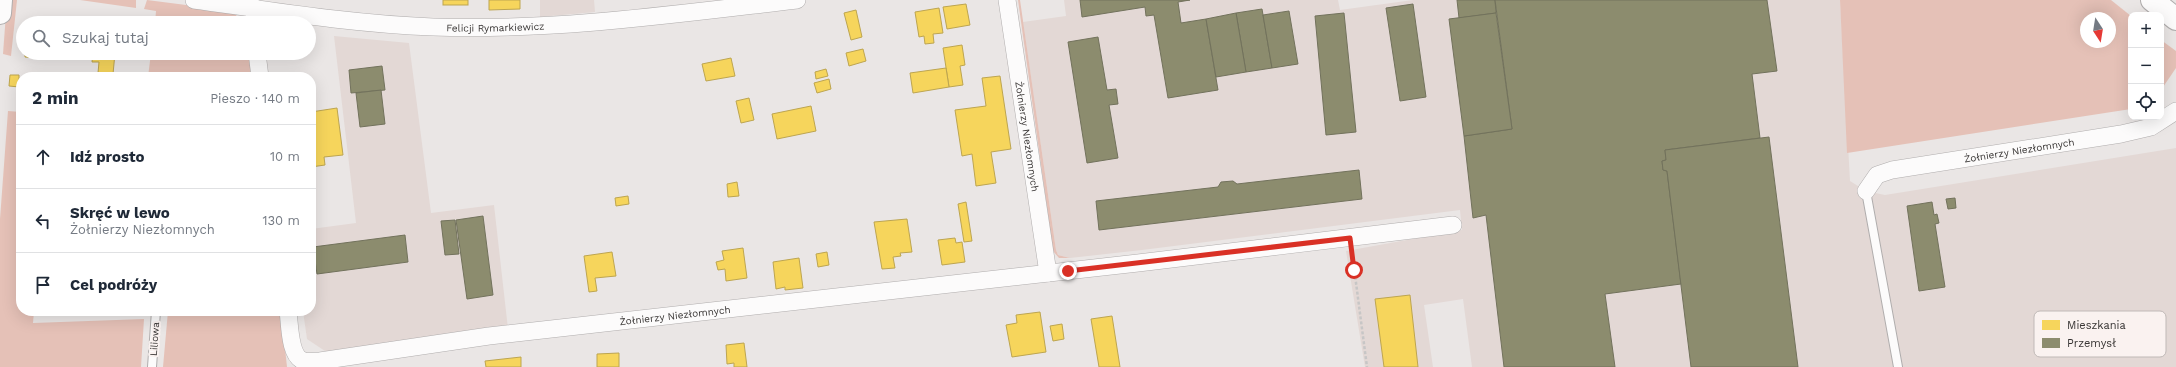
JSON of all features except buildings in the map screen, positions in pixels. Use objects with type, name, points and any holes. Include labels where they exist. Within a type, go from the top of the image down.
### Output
[{"type":"street","points":[[0,13],[1,0]]},
{"type":"street","name":"Felicji Rymarkiewicz","points":[[194,0],[254,16]]},
{"type":"street","name":"Felicji Rymarkiewicz","points":[[316,19],[433,27],[517,27],[588,23],[797,0]]},
{"type":"street","name":"Żołnierzy Niezłomnych","points":[[1007,0],[1048,273]]},
{"type":"street","points":[[2152,0],[2176,19]]},
{"type":"street","points":[[258,60],[259,72]]},
{"type":"street","name":"Żołnierzy Niezłomnych","points":[[1866,191],[1877,175],[1892,170],[2122,134],[2151,127],[2176,111]]},
{"type":"street","name":"Żołnierzy Niezłomnych","points":[[289,316],[293,348],[297,357],[303,361],[320,361],[489,336],[1048,273],[1453,225]]},
{"type":"lane","points":[[1866,191],[1898,367]]},
{"type":"lane","name":"Liliowa","points":[[152,367],[156,316]]},
{"type":"path","points":[[1350,238],[1367,367]]},
{"type":"shaded area","points":[[7,0],[17,0],[11,56],[3,54]]},
{"type":"shaded area","points":[[80,0],[136,0],[136,8]]},
{"type":"shaded area","points":[[147,0],[225,10],[237,16],[156,16],[156,11],[144,9]]},
{"type":"shaded area","points":[[540,0],[594,0],[595,12],[540,17]]},
{"type":"shaded area","points":[[1018,0],[1020,0],[1056,250],[1058,255],[1070,258],[1059,258],[1053,251]]},
{"type":"shaded area","points":[[1064,0],[1338,0],[1340,10],[1413,0],[1840,0],[1850,181],[1866,191],[1885,195],[2176,148],[2176,367],[1472,367],[1463,299],[1424,305],[1433,367],[1365,367],[1346,251],[1462,230],[1460,210],[1142,250],[1070,258],[1058,255],[1056,250],[1023,22],[1066,16]]},
{"type":"shaded area","points":[[1840,0],[2111,0],[2128,14],[2128,109],[1847,153]]},
{"type":"shaded area","points":[[334,36],[409,43],[431,213],[494,205],[508,329],[328,353],[307,339],[304,316],[316,316],[316,228],[356,223]]},
{"type":"shaded area","points":[[2164,42],[2176,51],[2176,68],[2164,86]]},
{"type":"shaded area","points":[[150,60],[251,60],[252,72],[149,72]]},
{"type":"shaded area","points":[[8,111],[16,112],[16,316],[34,316],[33,323],[144,319],[141,367],[0,367],[0,219]]},
{"type":"shaded area","points":[[168,316],[282,316],[287,367],[163,367]]},
{"type":"route","points":[[1068,271],[1350,238],[1354,270]]}]
